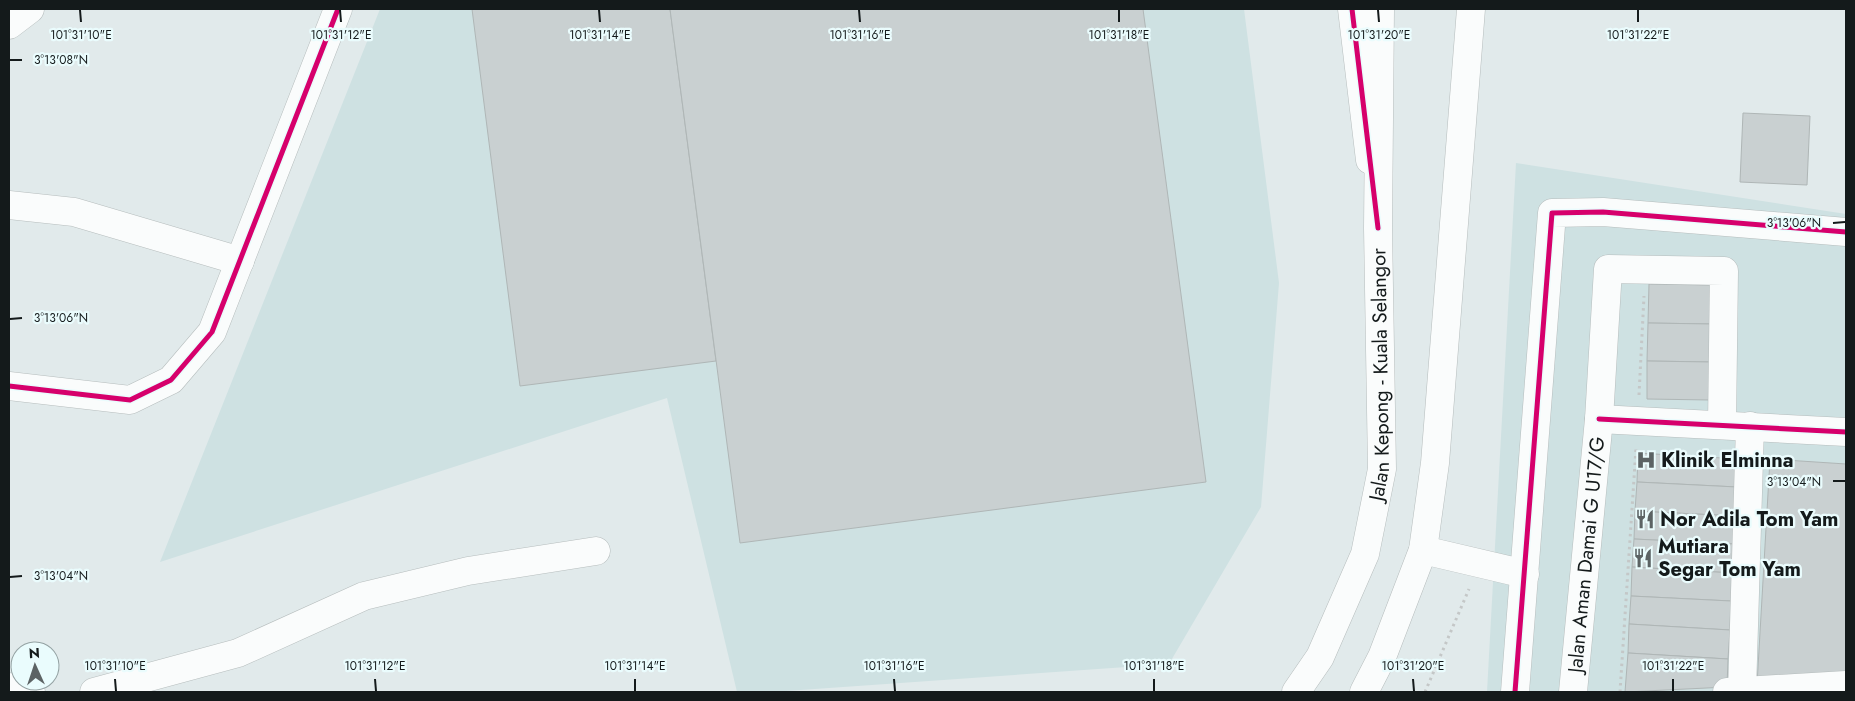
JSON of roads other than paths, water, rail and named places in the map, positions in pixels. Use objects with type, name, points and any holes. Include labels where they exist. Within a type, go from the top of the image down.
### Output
[{"type":"main road","points":[[9,25],[30,9]]},
{"type":"main road","points":[[9,386],[130,400],[172,380],[212,332],[338,9]]},
{"type":"main road","points":[[1352,9],[1378,228]]},
{"type":"main road","name":"Jalan Kepong - Kuala Selangor","points":[[1296,692],[1320,657],[1365,554],[1382,469],[1378,228],[1380,9]]},
{"type":"main road","points":[[1364,692],[1382,657],[1423,550],[1434,463],[1472,9]]},
{"type":"main road","points":[[9,205],[74,212],[240,261]]},
{"type":"main road","points":[[1515,692],[1552,213],[1603,212],[1846,232]]},
{"type":"main road","name":"Jalan Aman Damai G U17/G","points":[[1573,692],[1599,418],[1608,269],[1724,271],[1722,425]]},
{"type":"main road","points":[[1599,418],[1846,432]]},
{"type":"main road","points":[[1750,426],[1737,692],[1846,685]]},
{"type":"main road","points":[[1423,550],[1525,574]]},
{"type":"main road","points":[[94,692],[238,653],[364,596],[468,571],[596,551]]},
{"type":"main road","points":[[9,687],[31,692]]},
{"type":"place","name":"Klinik Elminna","points":[[1646,460]]},
{"type":"place","name":"Nor Adila Tom Yam","points":[[1645,519]]},
{"type":"place","name":"Mutiara Segar Tom Yam","points":[[1643,558]]}]
